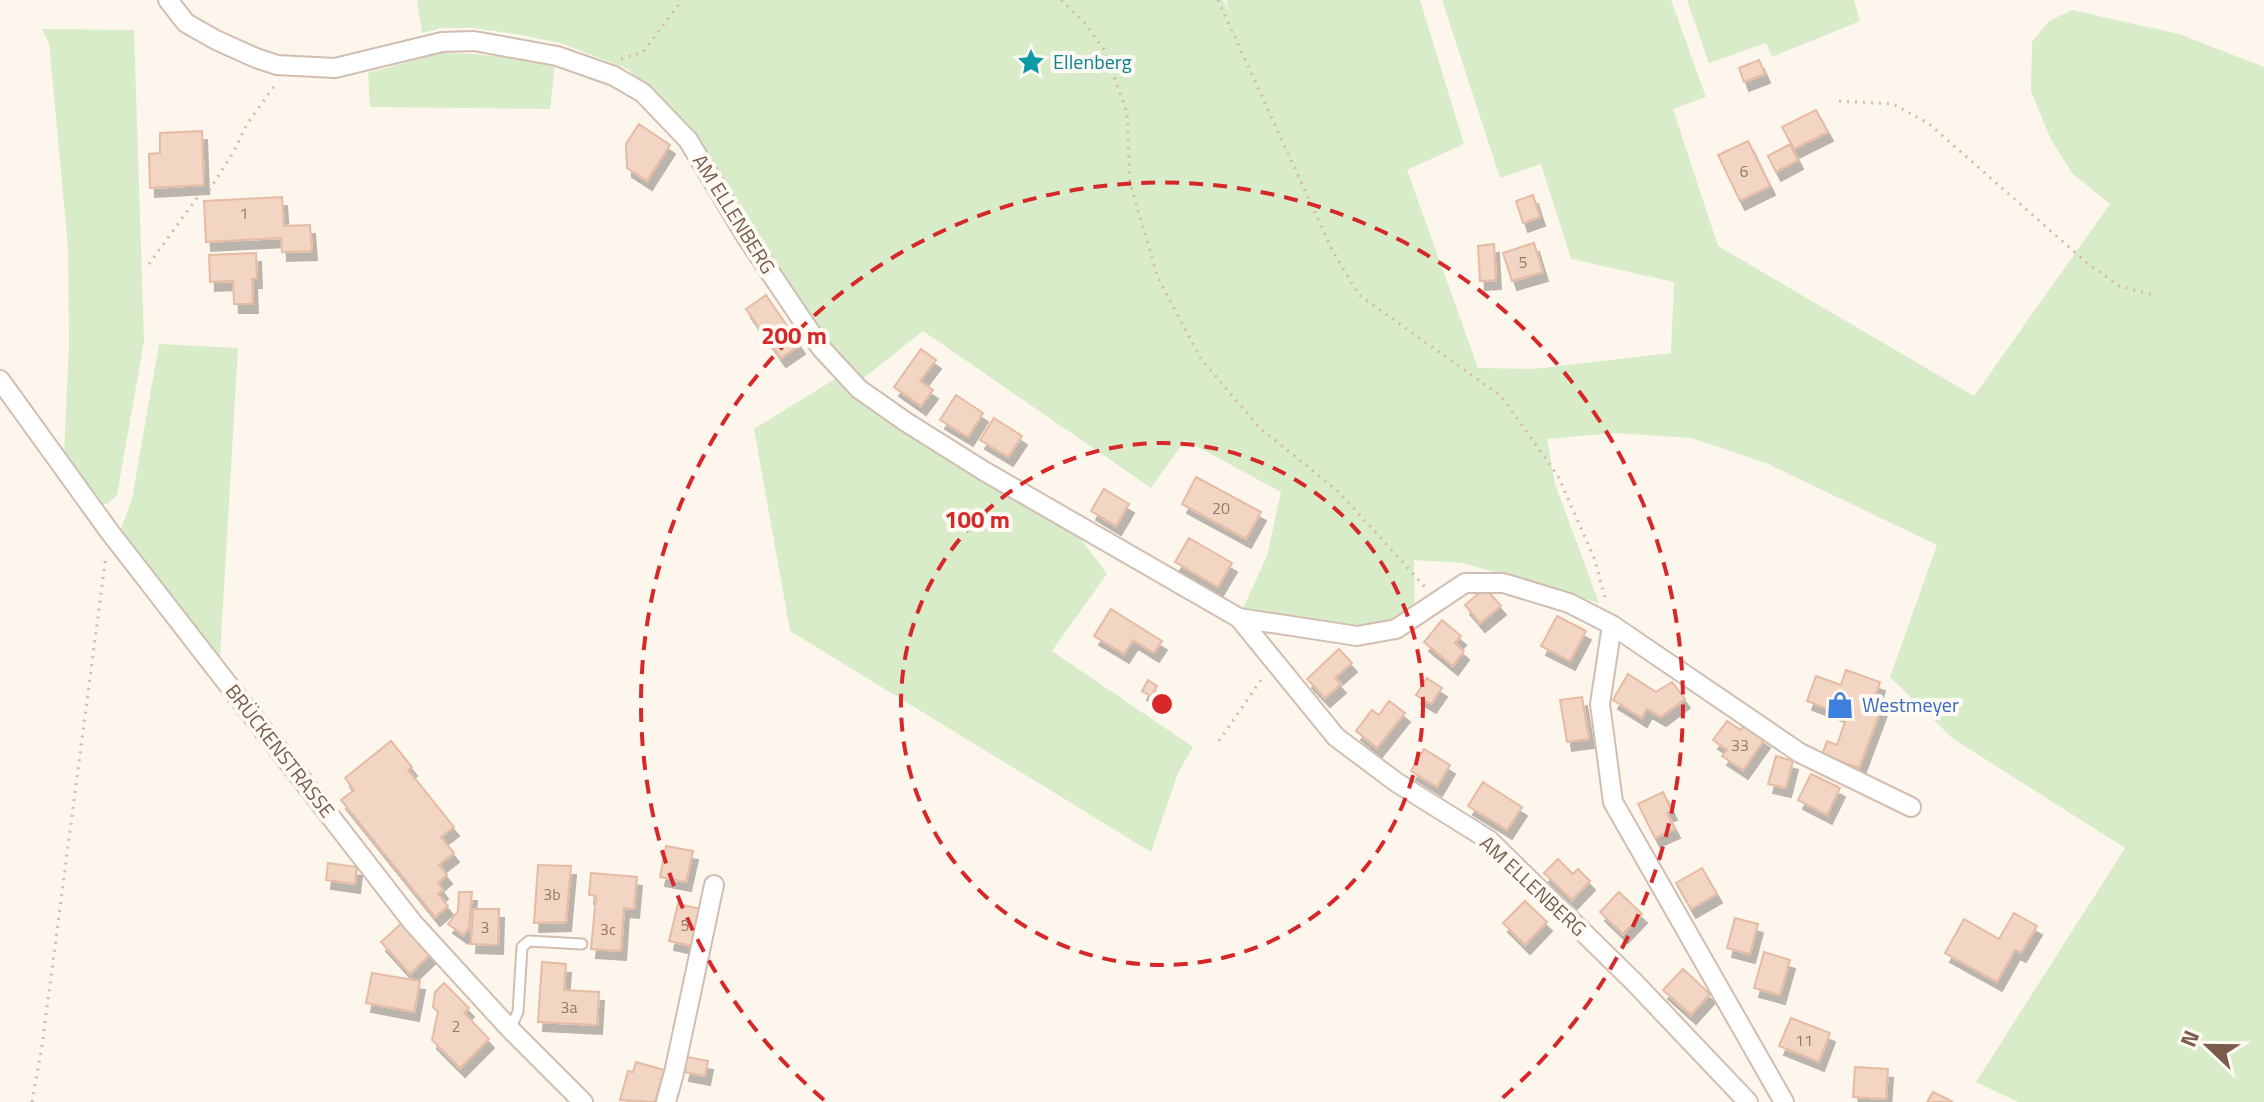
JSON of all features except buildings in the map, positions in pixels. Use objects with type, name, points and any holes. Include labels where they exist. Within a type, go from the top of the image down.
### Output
[{"type":"street","name":"AM ELLENBERG","points":[[168,0],[186,23],[216,40],[256,58],[289,66],[335,68],[442,42],[474,41],[557,56],[614,76],[643,93],[688,140],[747,238],[821,348],[859,389],[984,471],[1239,618],[1336,737],[1396,782],[1489,840],[1634,982],[1748,1102]]},
{"type":"street","name":"BRÜCKENSTRASSE","points":[[0,380],[109,531],[413,923],[510,1029],[583,1102]]},
{"type":"street","name":"AM ELLENBERG","points":[[1239,618],[1357,636],[1396,629],[1465,583],[1503,583],[1569,603],[1612,625],[1800,753],[1911,807]]},
{"type":"street","points":[[1612,625],[1600,704],[1613,802],[1784,1102]]},
{"type":"street","points":[[666,1102],[714,885]]},
{"type":"lane","points":[[510,1029],[518,1012],[522,947],[529,941],[582,944]]},
{"type":"path","points":[[614,76],[617,60],[643,52],[682,0]]},
{"type":"path","points":[[1061,0],[1085,23],[1105,51],[1127,113],[1130,183],[1158,278],[1201,359],[1260,428],[1339,492],[1439,603]]},
{"type":"path","points":[[1218,0],[1325,236],[1359,295],[1501,396],[1558,476],[1595,560],[1612,625]]},
{"type":"path","points":[[149,264],[196,199],[210,189],[247,124],[289,66]]},
{"type":"path","points":[[1839,101],[1893,104],[1928,123],[2086,262],[2119,286],[2153,295]]},
{"type":"path","points":[[32,1102],[42,1046],[109,531]]},
{"type":"path","points":[[1219,741],[1274,661]]},
{"type":"green space","points":[[417,0],[1223,0],[1229,11],[1226,0],[1420,0],[1464,144],[1407,170],[1478,368],[1533,369],[1671,353],[1674,282],[1571,259],[1541,164],[1500,178],[1442,0],[1671,0],[1706,97],[1673,109],[1718,246],[1974,396],[2110,204],[2073,174],[2051,140],[2031,91],[2032,42],[2049,21],[2072,10],[2179,34],[2264,67],[2264,1102],[2018,1102],[1976,1082],[2125,848],[1952,738],[1890,677],[1937,545],[1766,463],[1692,438],[1614,433],[1547,439],[1555,484],[1599,603],[1463,563],[1414,560],[1415,611],[1399,621],[1356,631],[1243,608],[1267,556],[1281,492],[1185,440],[1151,488],[923,331],[861,380],[826,340],[702,151],[628,69],[560,43],[516,34],[472,28],[442,28],[422,33]]},
{"type":"green space","points":[[1687,0],[1854,0],[1860,21],[1772,57],[1766,43],[1709,63]]},
{"type":"green space","points":[[42,29],[134,30],[144,341],[117,495],[107,504],[97,504],[64,454],[69,345],[68,247],[49,43]]},
{"type":"green space","points":[[440,53],[555,63],[550,109],[370,107],[368,73]]},
{"type":"green space","points":[[159,344],[238,348],[220,656],[120,531],[132,499]]},
{"type":"green space","points":[[835,379],[855,398],[905,430],[1071,526],[1107,574],[1052,651],[1193,747],[1178,773],[1151,852],[790,631],[754,429]]},
{"type":"place","name":"Ellenberg","points":[[1031,62]]},
{"type":"place","name":"Westmeyer","points":[[1840,705]]}]
